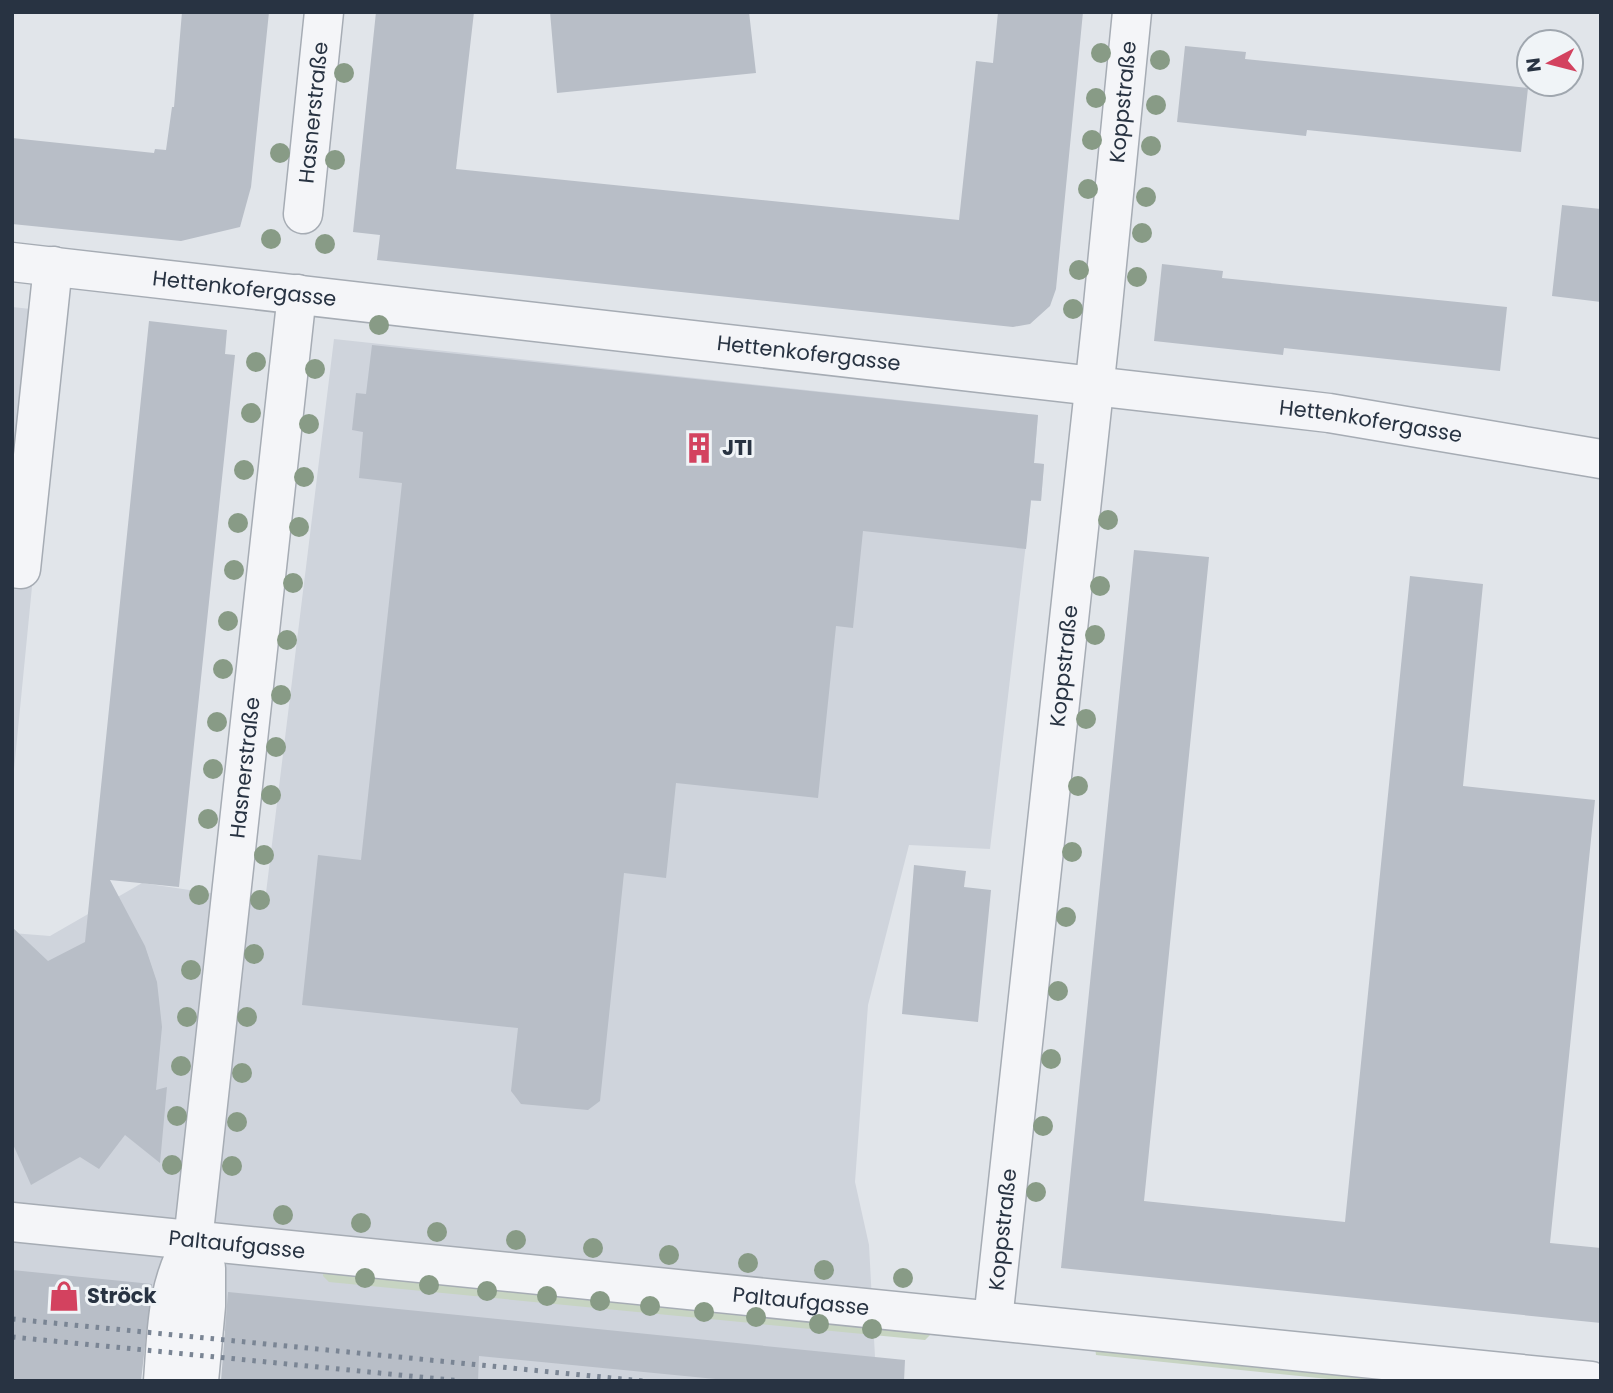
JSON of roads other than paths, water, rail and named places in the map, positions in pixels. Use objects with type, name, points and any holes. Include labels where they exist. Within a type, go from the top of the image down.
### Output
[{"type":"street","name":"Hasnerstraße","points":[[303,214],[324,12]]},
{"type":"street","name":"Koppstraße","points":[[993,1320],[1095,385],[1132,12]]},
{"type":"street","name":"Hettenkofergasse","points":[[12,262],[1356,416],[1601,458]]},
{"type":"street","points":[[12,568],[21,569],[53,266]]},
{"type":"street","name":"Hasnerstraße","points":[[163,1381],[170,1301],[178,1266],[193,1241],[298,294]]},
{"type":"street","name":"Paltaufgasse","points":[[12,1222],[1591,1381]]},
{"type":"street","name":"Hasnerstraße","points":[[193,1241],[206,1268],[206,1306],[199,1381]]},
{"type":"railway","points":[[12,1319],[643,1381]]},
{"type":"railway","points":[[12,1337],[461,1381]]},
{"type":"place","name":"JTI","points":[[699,448]]},
{"type":"place","name":"Ströck","points":[[64,1296]]}]
